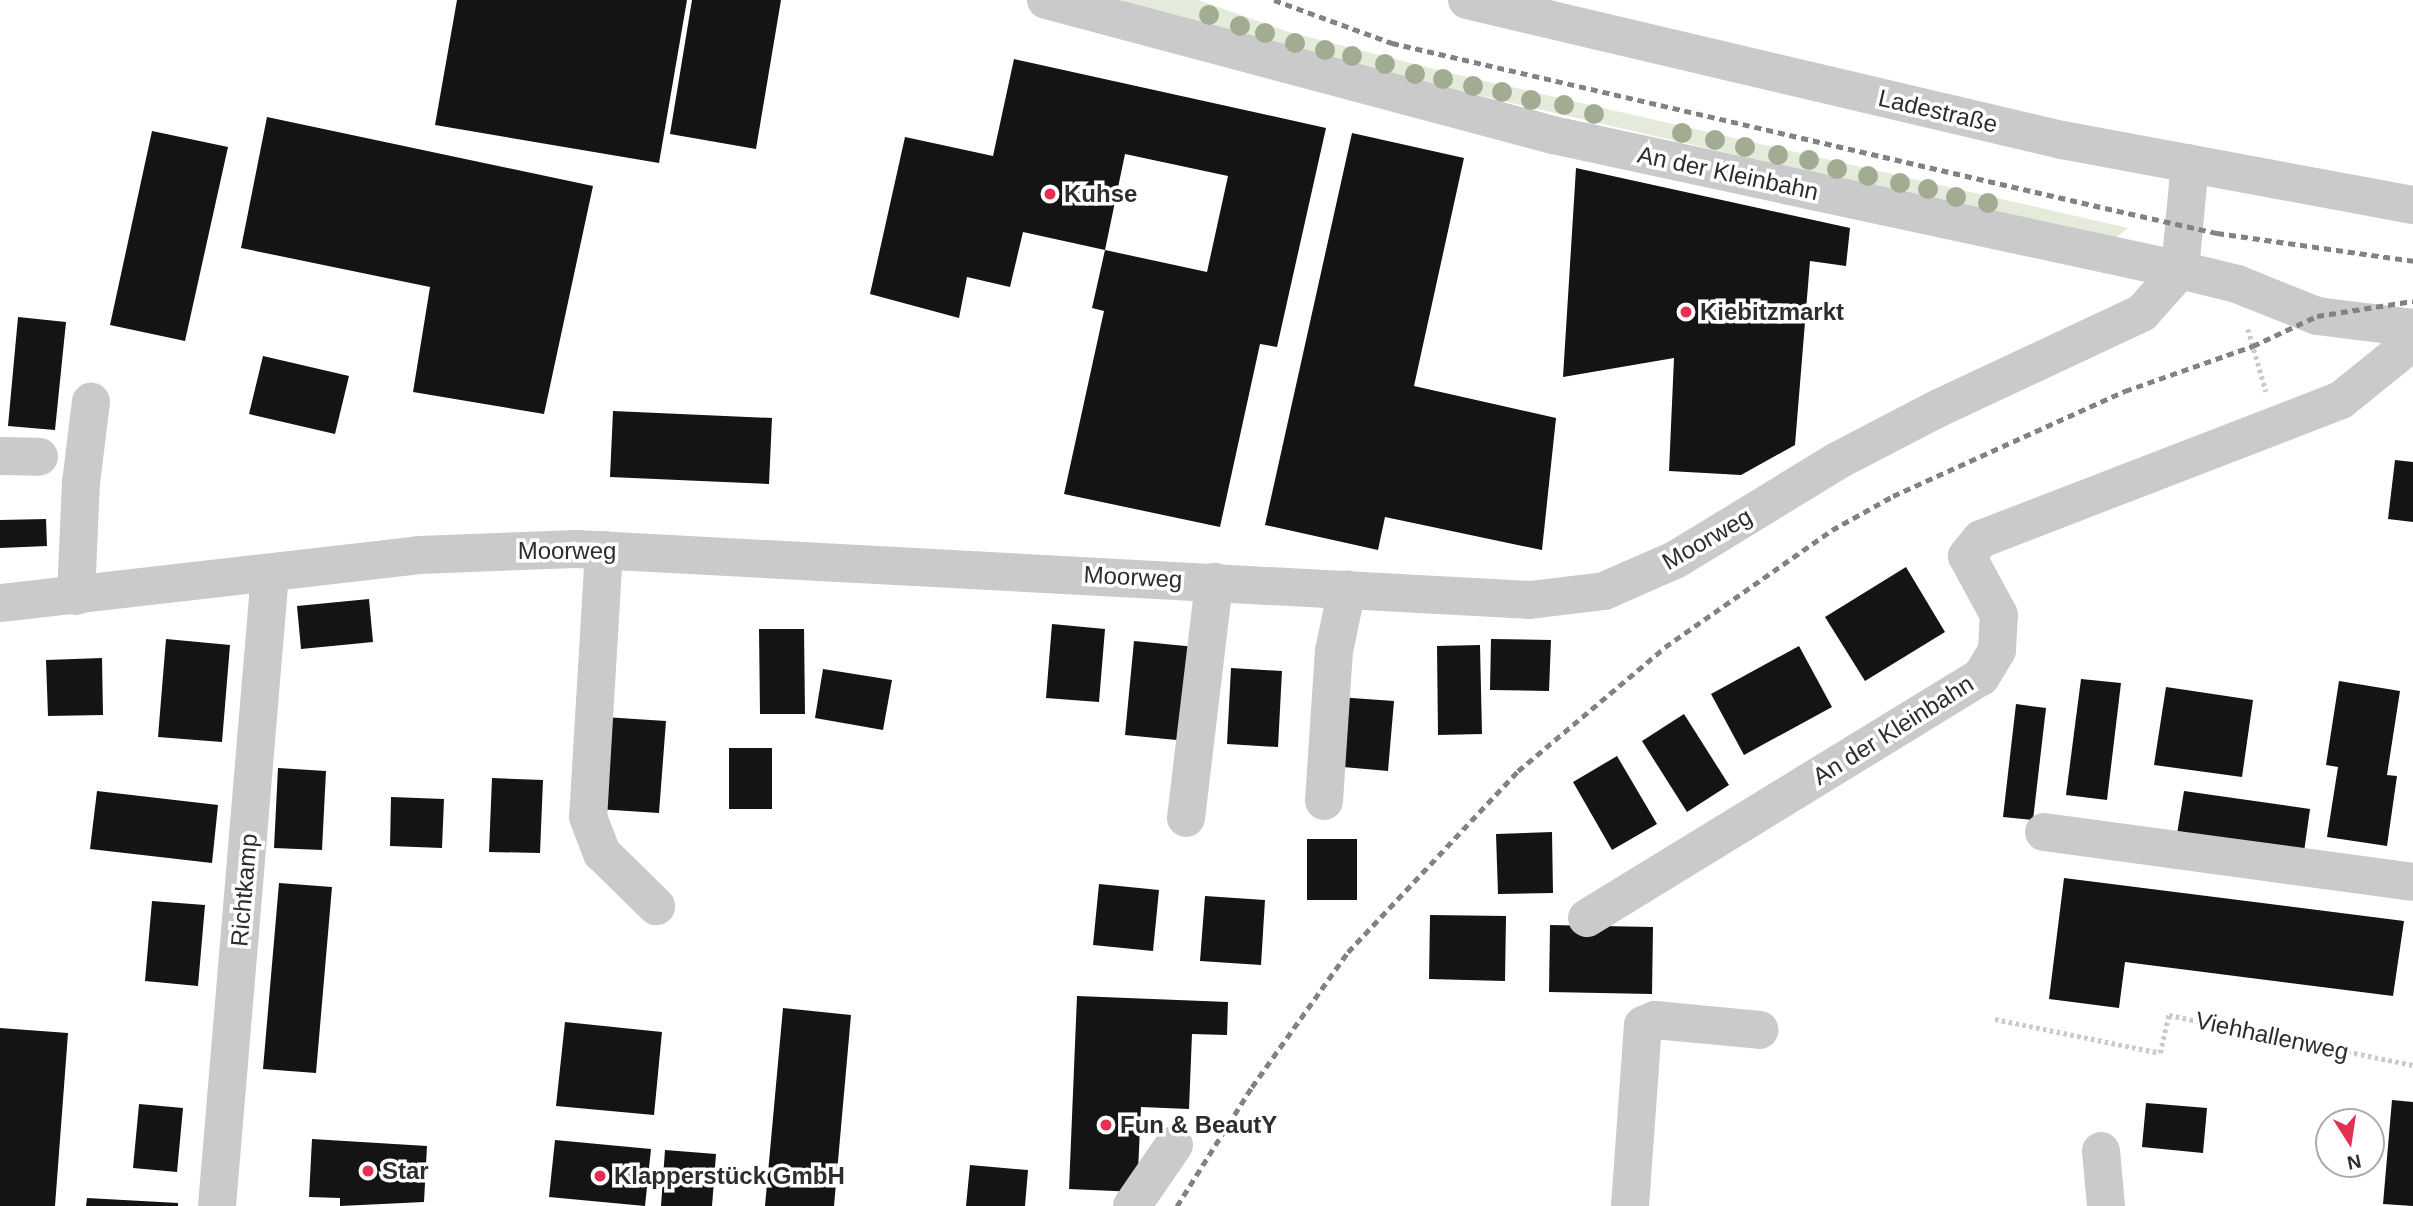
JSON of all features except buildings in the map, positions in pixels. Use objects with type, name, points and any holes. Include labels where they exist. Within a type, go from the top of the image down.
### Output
[{"type":"street","name":"Ladestraße","points":[[1467,0],[2049,136],[2413,205]]},
{"type":"street","name":"An der Kleinbahn","points":[[1062,2],[1553,135],[2180,270],[2237,284],[2317,317],[2413,328]]},
{"type":"street","points":[[2180,270],[2190,163]]},
{"type":"street","name":"Moorweg","points":[[0,603],[419,555],[604,550],[1530,600],[1604,591],[1675,560],[1837,461],[1939,408],[2142,313],[2180,270]]},
{"type":"street","name":"An der Kleinbahn","points":[[1587,918],[1981,677],[1997,650],[1998,615],[1966,556],[1981,539],[2341,400],[2413,342]]},
{"type":"street","points":[[76,596],[81,483],[91,402]]},
{"type":"street","points":[[0,456],[39,457]]},
{"type":"street","points":[[604,550],[589,817],[602,853],[656,906]]},
{"type":"street","name":"Richtkamp","points":[[218,1206],[270,574]]},
{"type":"street","points":[[1186,818],[1214,582]]},
{"type":"street","points":[[1324,801],[1334,651],[1347,589]]},
{"type":"street","points":[[2044,832],[2413,882]]},
{"type":"street","points":[[1630,1206],[1643,1025],[1655,1020],[1760,1030]]},
{"type":"street","points":[[1132,1206],[1174,1145]]},
{"type":"street","points":[[2101,1150],[2106,1206]]},
{"type":"path","points":[[2237,284],[2276,425]]},
{"type":"path","name":"Viehhallenweg","points":[[1995,1019],[2160,1053],[2169,1015],[2413,1065]]},
{"type":"green space","points":[[1123,0],[1198,0],[1289,32],[1450,73],[2128,228],[2113,240],[1793,168],[1304,55],[1137,9]]},
{"type":"railway","points":[[1274,0],[1392,43],[2105,208],[2217,233],[2413,261]]},
{"type":"railway","points":[[1177,1206],[1252,1087],[1348,952],[1518,771],[1665,647],[1832,530],[1893,496],[2125,391],[2253,346],[2317,316],[2413,301]]},
{"type":"place","name":"Kuhse","points":[[1050,194]]},
{"type":"place","name":"Kiebitzmarkt","points":[[1686,312]]},
{"type":"place","name":"Fun & BeautY","points":[[1106,1125]]},
{"type":"place","name":"Star","points":[[368,1171]]},
{"type":"place","name":"Klapperstück GmbH","points":[[600,1176]]}]
